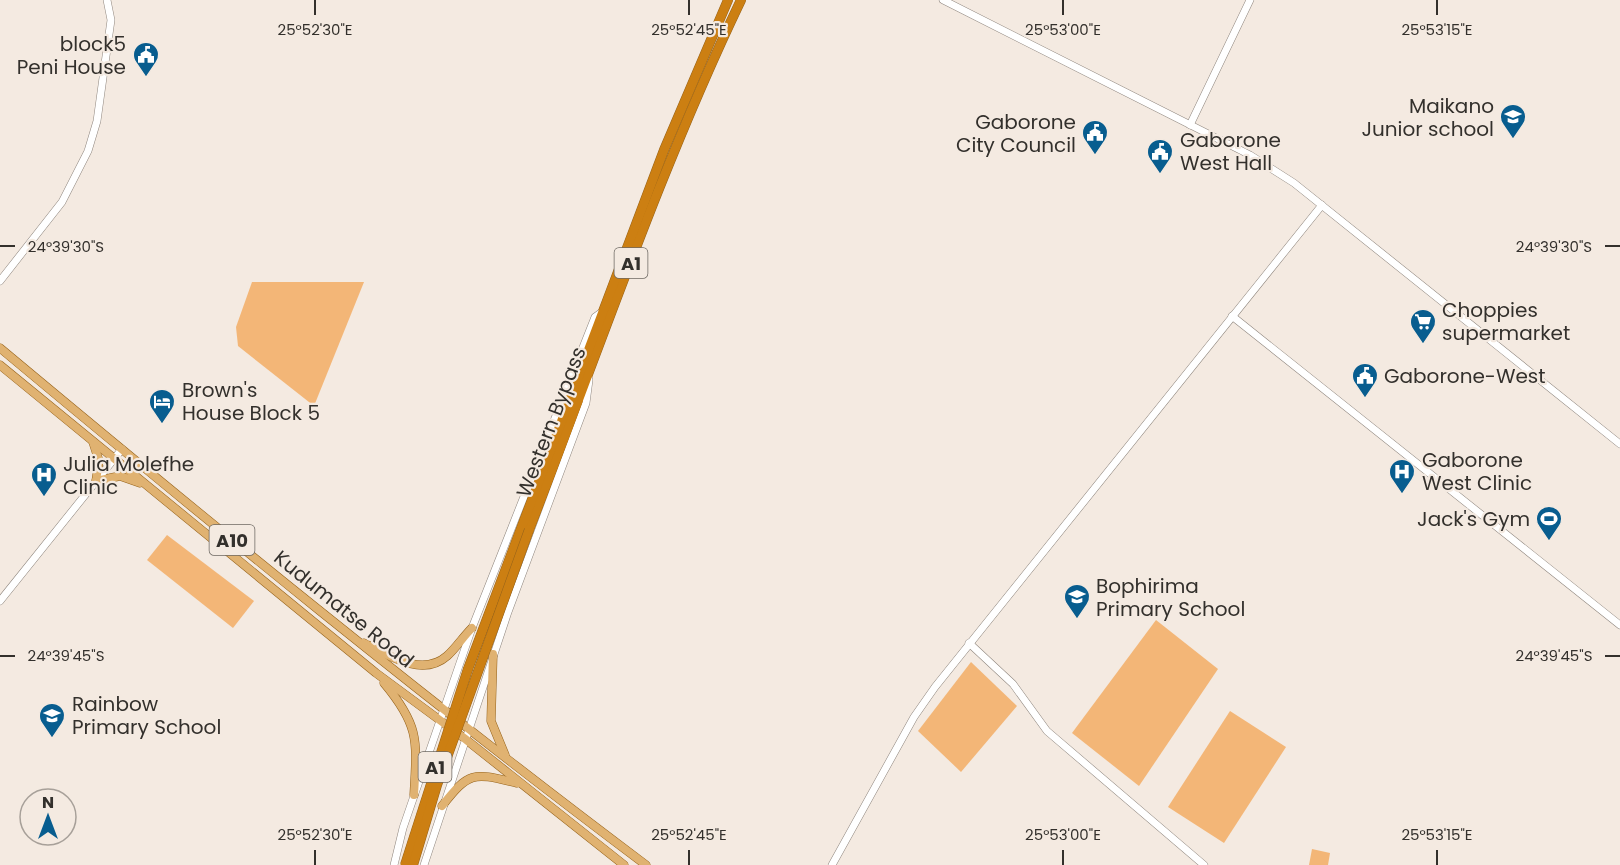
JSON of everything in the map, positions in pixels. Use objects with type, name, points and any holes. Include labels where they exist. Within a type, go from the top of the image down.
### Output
[{"type":"highway","name":"Western Bypass","points":[[405,865],[468,669],[675,123],[728,0]]},
{"type":"highway","name":"Western Bypass","points":[[413,865],[437,785],[529,530],[652,208],[716,52],[741,0]]},
{"type":"main road","name":"Kudumatse Road","points":[[0,348],[349,636],[646,865]]},
{"type":"main road","name":"Kudumatse Road","points":[[0,365],[376,673],[464,738],[624,865]]},
{"type":"main road","points":[[91,439],[99,461],[96,481],[120,476],[152,488]]},
{"type":"main road","points":[[349,636],[405,663],[432,664],[446,657],[471,628]]},
{"type":"main road","points":[[493,654],[491,721],[507,760]]},
{"type":"main road","points":[[376,673],[404,708],[413,726],[417,746],[414,795]]},
{"type":"main road","points":[[442,806],[460,782],[474,776],[519,783]]},
{"type":"street","points":[[0,280],[62,202],[88,152],[97,121],[111,20],[107,0]]},
{"type":"street","points":[[943,0],[1264,163],[1322,204],[1620,444]]},
{"type":"street","points":[[1190,125],[1250,0]]},
{"type":"street","points":[[832,865],[914,717],[969,643],[1322,204]]},
{"type":"street","points":[[394,865],[414,795],[471,628],[595,317],[602,312]]},
{"type":"street","points":[[1232,316],[1620,625]]},
{"type":"street","points":[[424,865],[493,654],[586,403],[590,374]]},
{"type":"street","points":[[0,601],[122,449]]},
{"type":"street","points":[[969,643],[1013,684],[1047,732],[1204,865]]},
{"type":"street","points":[[454,680],[456,691],[462,697],[470,699],[480,693]]},
{"type":"street","points":[[424,766],[438,754],[445,755],[452,761],[453,774]]},
{"type":"shaded area","points":[[252,282],[364,282],[314,406],[238,346],[236,327]]},
{"type":"shaded area","points":[[167,535],[254,601],[233,628],[147,560]]},
{"type":"shaded area","points":[[1156,620],[1218,669],[1139,786],[1072,733]]},
{"type":"shaded area","points":[[971,662],[1017,706],[961,772],[918,731]]},
{"type":"shaded area","points":[[1230,711],[1286,747],[1224,843],[1168,807]]},
{"type":"shaded area","points":[[1312,849],[1330,853],[1328,865],[1309,865]]},
{"type":"place","name":"block5 Peni House","points":[[146,78]]},
{"type":"place","name":"Maikano Junior school","points":[[1513,140]]},
{"type":"place","name":"Gaborone City Council","points":[[1095,156]]},
{"type":"place","name":"Gaborone West Hall","points":[[1160,175]]},
{"type":"place","name":"Choppies supermarket","points":[[1423,345]]},
{"type":"place","name":"Gaborone-West","points":[[1365,399]]},
{"type":"place","name":"Brown's House Block 5","points":[[162,425]]},
{"type":"place","name":"Gaborone West Clinic","points":[[1402,495]]},
{"type":"place","name":"Julia Molefhe Clinic","points":[[44,498]]},
{"type":"place","name":"Jack's Gym","points":[[1549,542]]},
{"type":"place","name":"Bophirima Primary School","points":[[1077,620]]},
{"type":"place","name":"Rainbow Primary School","points":[[52,739]]}]
